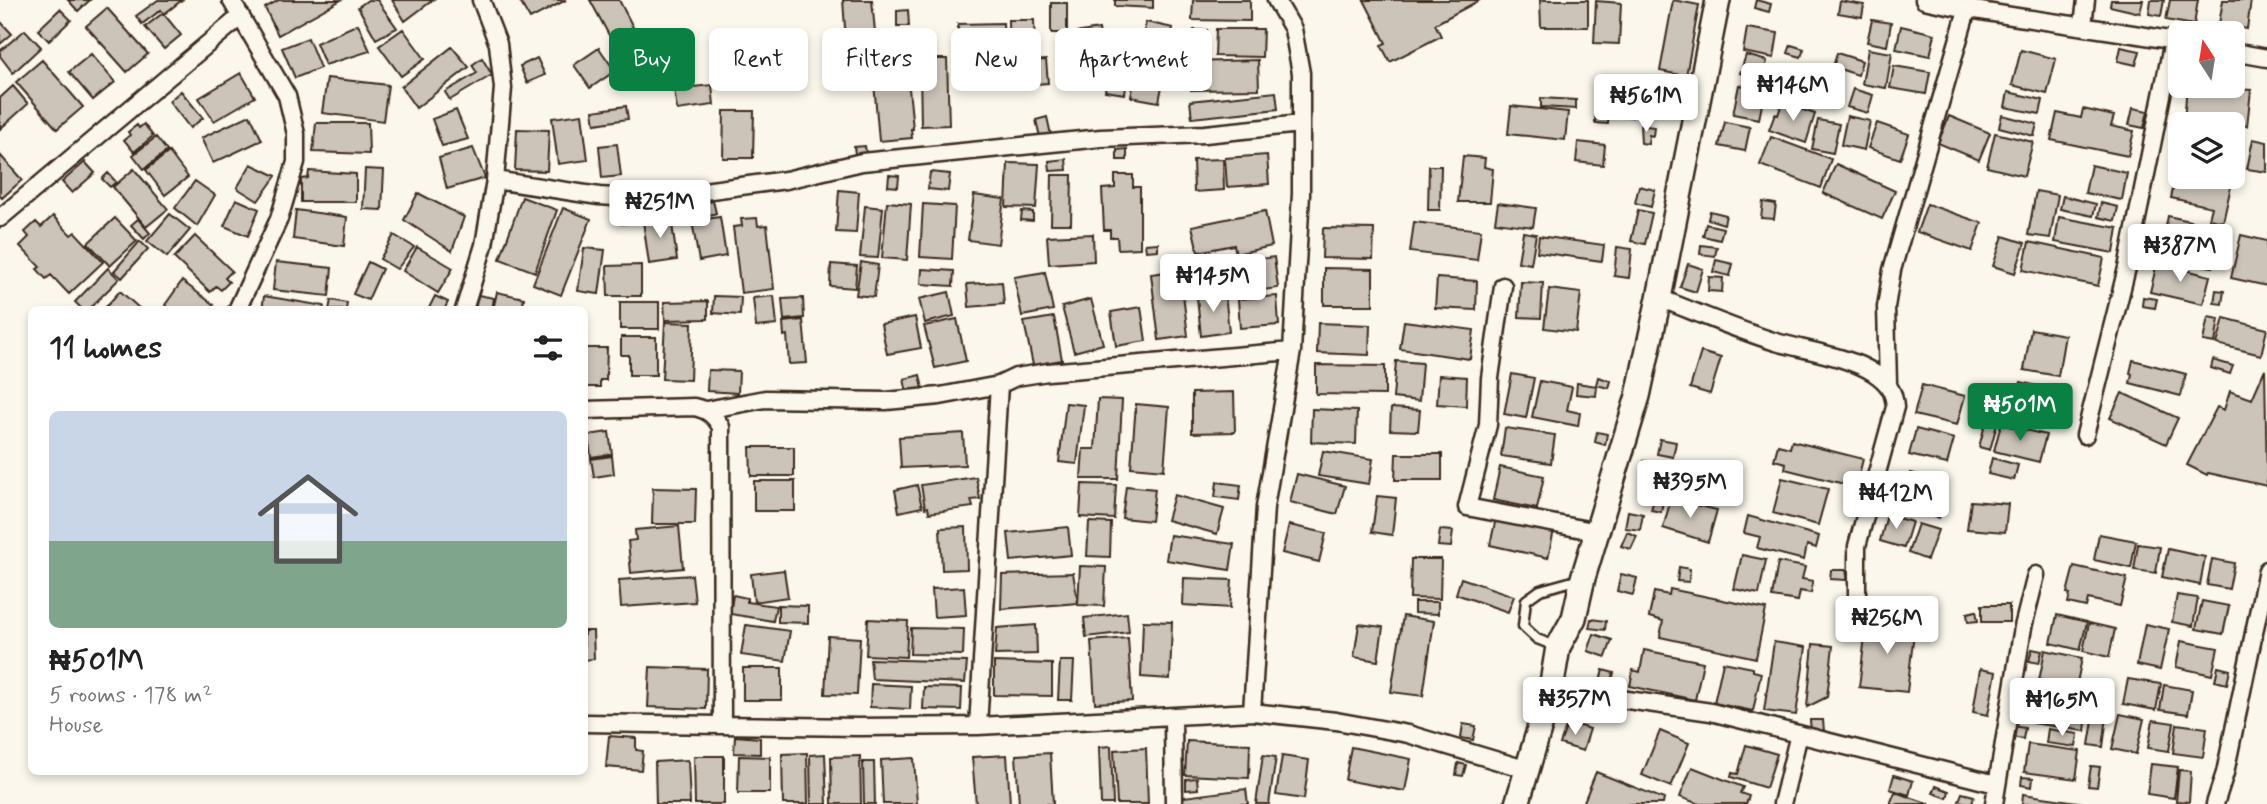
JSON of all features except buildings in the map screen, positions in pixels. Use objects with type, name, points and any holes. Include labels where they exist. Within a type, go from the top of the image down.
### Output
[{"type":"main road","points":[[1517,804],[1551,689],[1558,647],[1574,618],[1583,578],[1638,396],[1660,298],[1718,0]]},
{"type":"street","points":[[231,0],[287,96],[296,134],[296,162],[279,219],[239,306]]},
{"type":"street","points":[[465,306],[484,245],[495,180],[503,88],[498,44],[481,0]]},
{"type":"street","points":[[1252,712],[1265,507],[1292,351],[1300,208],[1301,72],[1293,29],[1276,0]]},
{"type":"street","points":[[1924,0],[2168,39]]},
{"type":"street","points":[[2083,25],[2086,0]]},
{"type":"street","points":[[1857,598],[1857,546],[1895,407],[1888,384],[1886,307],[1892,270],[1967,9]]},
{"type":"street","points":[[0,218],[241,16]]},
{"type":"street","points":[[2245,54],[2267,58]]},
{"type":"street","points":[[2085,435],[2127,268],[2168,82]]},
{"type":"street","points":[[495,180],[585,194],[644,199],[786,180],[862,162],[1101,138],[1205,134],[1301,124]]},
{"type":"street","points":[[1503,286],[1490,378],[1488,425],[1468,507],[1598,532]]},
{"type":"street","points":[[1660,298],[1773,341],[1858,365],[1888,384]]},
{"type":"street","points":[[706,410],[765,399],[886,401],[940,396],[999,386],[1016,377],[1048,372],[1292,351]]},
{"type":"street","points":[[978,726],[999,386]]},
{"type":"street","points":[[588,410],[694,407],[706,410],[715,417],[721,427],[722,725]]},
{"type":"street","points":[[2215,804],[2225,773],[2267,569]]},
{"type":"street","points":[[1994,804],[2023,627],[2036,575]]},
{"type":"street","points":[[1551,689],[1711,712],[1996,784]]},
{"type":"street","points":[[588,723],[978,726],[1252,712],[1336,721],[1408,734],[1528,770]]},
{"type":"street","points":[[1173,718],[1174,804]]},
{"type":"street","points":[[1782,804],[1799,734]]},
{"type":"lane","points":[[1558,647],[1537,639],[1523,626],[1526,600],[1540,590],[1583,578]]}]
